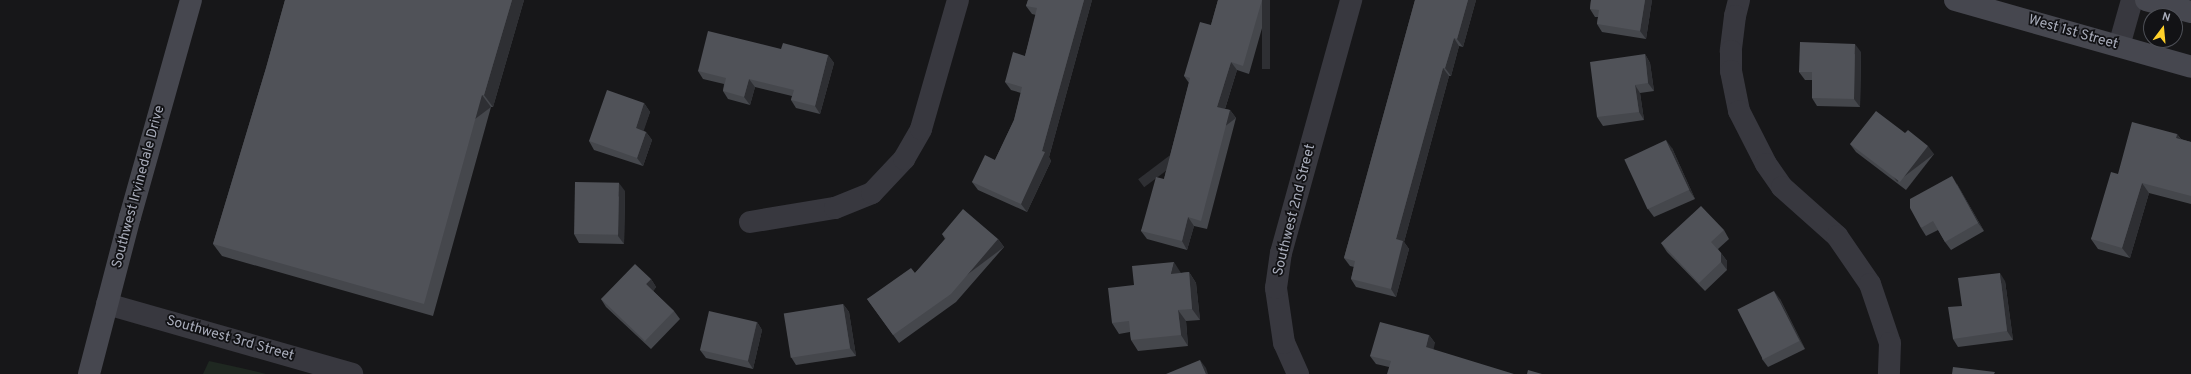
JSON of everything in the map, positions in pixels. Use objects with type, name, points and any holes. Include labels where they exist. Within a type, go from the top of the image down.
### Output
[{"type":"main road","name":"Southwest Irvinedale Drive","points":[[89,374],[191,0]]},
{"type":"main road","name":"West 1st Street","points":[[1955,0],[2191,67]]},
{"type":"main road","points":[[2146,0],[2191,12]]},
{"type":"street","points":[[750,222],[835,208],[872,194],[904,158],[921,128],[958,0]]},
{"type":"street","name":"Southwest 2nd Street","points":[[1298,374],[1284,343],[1276,288],[1281,253],[1351,0]]},
{"type":"street","points":[[1738,0],[1734,16],[1731,71],[1739,111],[1766,164],[1782,187],[1837,236],[1870,284],[1890,343],[1889,374]]},
{"type":"street","points":[[2119,46],[2132,0]]},
{"type":"street","name":"Southwest 3rd Street","points":[[108,304],[352,374]]},
{"type":"shaded area","points":[[209,361],[241,368],[266,374],[203,374]]},
{"type":"building","points":[[285,0],[512,0],[484,95],[482,95],[424,304],[213,244]]},
{"type":"building","points":[[1028,0],[1084,0],[1042,151],[1045,152],[1021,204],[972,182],[985,155],[995,160],[1014,120],[1022,87],[1005,82],[1013,52],[1025,56],[1037,8],[1026,6]]},
{"type":"building","points":[[1218,0],[1262,0],[1243,66],[1231,62],[1217,107],[1230,110],[1201,221],[1188,217],[1182,241],[1141,231],[1156,177],[1164,179],[1190,78],[1184,76],[1200,22],[1211,25]]},
{"type":"building","points":[[1415,0],[1468,0],[1457,39],[1454,38],[1445,68],[1443,68],[1396,239],[1403,241],[1391,289],[1351,279],[1355,261],[1344,258]]},
{"type":"building","points":[[1591,0],[1645,0],[1640,31],[1597,24],[1599,10],[1590,9]]},
{"type":"building","points":[[708,31],[781,49],[783,43],[828,55],[815,106],[791,100],[794,90],[749,79],[744,97],[723,91],[726,78],[698,71]]},
{"type":"building","points":[[1800,42],[1855,44],[1854,99],[1812,98],[1812,72],[1799,72]]},
{"type":"building","points":[[1645,54],[1648,83],[1635,85],[1639,112],[1597,117],[1590,62]]},
{"type":"building","points":[[607,90],[644,103],[636,128],[646,132],[637,158],[589,141]]},
{"type":"building","points":[[1876,111],[1905,133],[1908,130],[1928,146],[1900,182],[1850,144]]},
{"type":"building","points":[[2132,122],[2177,134],[2176,138],[2191,142],[2191,196],[2142,183],[2122,248],[2091,239],[2111,172],[2118,174]]},
{"type":"building","points":[[1666,140],[1689,190],[1648,209],[1624,159]]},
{"type":"building","points":[[1952,176],[1978,223],[1945,242],[1933,221],[1921,228],[1910,208],[1910,199]]},
{"type":"building","points":[[575,182],[619,183],[618,235],[574,234]]},
{"type":"building","points":[[1701,206],[1724,230],[1711,242],[1721,253],[1721,262],[1699,283],[1661,243]]},
{"type":"building","points":[[963,209],[998,239],[951,294],[893,335],[867,299],[911,268],[915,273],[946,238],[942,234]]},
{"type":"building","points":[[1174,262],[1171,274],[1189,272],[1192,309],[1178,310],[1181,335],[1131,340],[1129,321],[1112,323],[1108,288],[1134,285],[1132,266]]},
{"type":"building","points":[[635,264],[651,279],[646,284],[674,311],[645,341],[601,299]]},
{"type":"building","points":[[2000,273],[2007,331],[1953,339],[1948,307],[1962,306],[1958,278]]},
{"type":"building","points":[[1774,291],[1799,341],[1763,360],[1737,310]]},
{"type":"building","points":[[843,304],[850,348],[791,358],[784,313]]},
{"type":"building","points":[[709,311],[757,322],[748,361],[700,350]]},
{"type":"building","points":[[1380,322],[1429,335],[1426,347],[1514,374],[1387,374],[1391,361],[1370,356]]},
{"type":"building","points":[[1200,360],[1206,374],[1166,374]]},
{"type":"building","points":[[1953,367],[1995,372],[1994,374],[1952,374]]},
{"type":"building","points":[[1528,370],[1542,374],[1527,374]]}]
